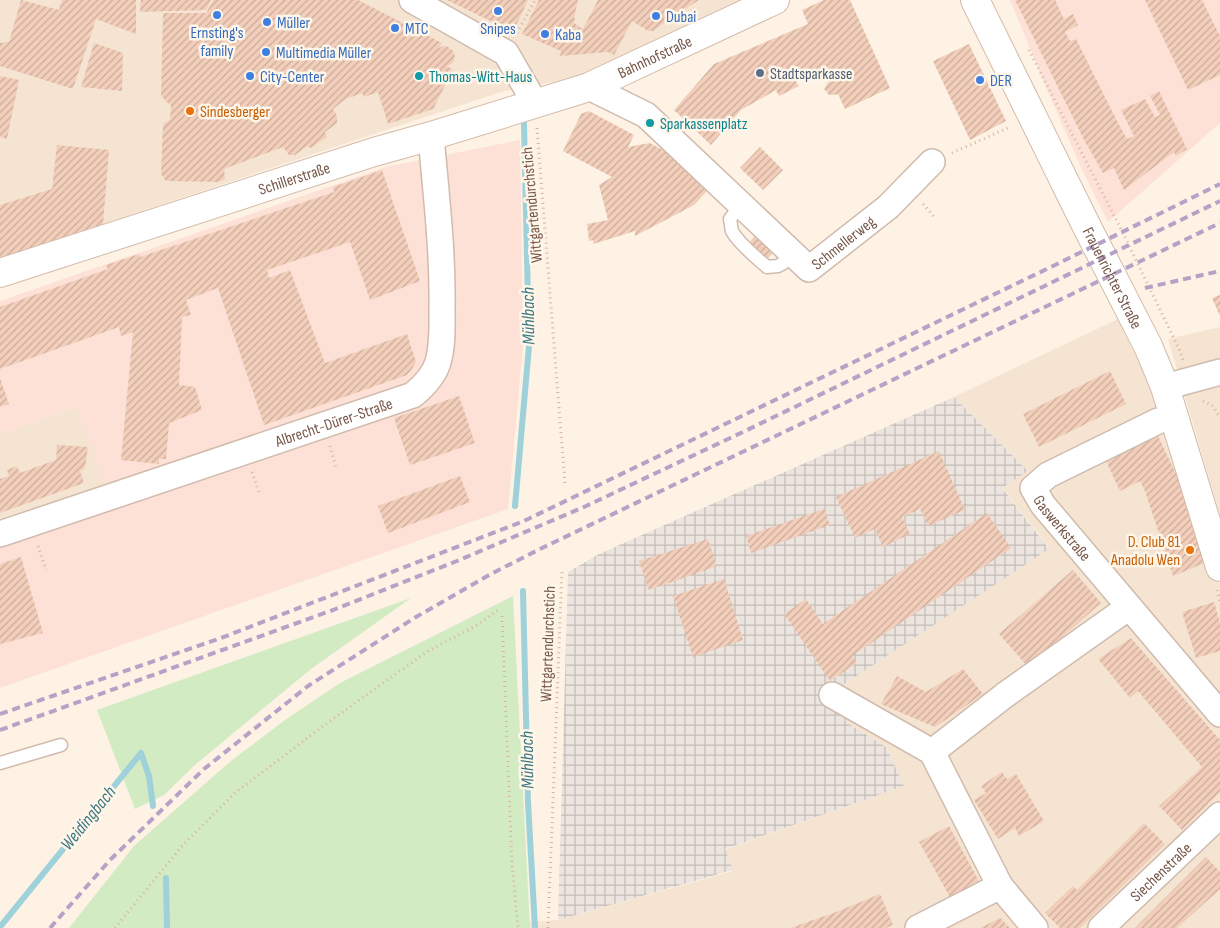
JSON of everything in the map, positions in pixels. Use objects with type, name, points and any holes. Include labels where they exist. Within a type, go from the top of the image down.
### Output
[{"type":"main road","name":"Bahnhofstraße","points":[[589,87],[775,0]]},
{"type":"main road","name":"Frauenrichter Straße","points":[[975,0],[1135,321],[1165,387],[1218,574]]},
{"type":"main road","name":"Schillerstraße","points":[[0,273],[374,152],[589,87]]},
{"type":"street","points":[[412,0],[506,53],[535,103]]},
{"type":"street","name":"Schmellerweg","points":[[589,87],[646,114],[809,269],[888,207],[932,162]]},
{"type":"street","name":"Albrecht-Dürer-Straße","points":[[0,534],[413,395],[423,387],[436,368],[442,342],[442,259],[430,136]]},
{"type":"street","points":[[1165,387],[1220,372]]},
{"type":"street","name":"Gaswerkstraße","points":[[1158,421],[1048,475],[1033,488],[1043,504],[1128,607],[1220,714]]},
{"type":"street","points":[[932,752],[1005,694],[1128,607]]},
{"type":"street","points":[[832,695],[932,752],[1000,886],[1035,928]]},
{"type":"street","name":"Siechenstraße","points":[[1102,928],[1220,815]]},
{"type":"street","points":[[918,928],[1000,886]]},
{"type":"lane","points":[[0,763],[61,745]]},
{"type":"path","points":[[506,53],[535,0]]},
{"type":"path","name":"Wittgartendurchstich","points":[[535,103],[565,484]]},
{"type":"path","points":[[932,162],[1013,126]]},
{"type":"path","points":[[1213,406],[1220,418]]},
{"type":"path","name":"Wittgartendurchstich","points":[[548,928],[562,571]]},
{"type":"path","points":[[1218,574],[1220,602]]},
{"type":"path","points":[[115,928],[182,846],[236,792],[330,721],[428,651],[474,627],[498,610]]},
{"type":"path","points":[[502,616],[512,864],[518,928]]},
{"type":"shaded area","points":[[0,0],[743,0],[586,76],[504,91],[0,258]]},
{"type":"shaded area","points":[[1010,0],[1220,0],[1220,123],[1108,222],[1083,172]]},
{"type":"shaded area","points":[[520,140],[523,344],[508,509],[0,688],[0,522],[104,485],[77,407],[0,434],[0,301],[386,167]]},
{"type":"shaded area","points":[[1118,319],[1170,428],[1220,585],[1220,928],[530,928],[529,922],[558,920],[733,871],[724,850],[904,786],[886,747],[846,722],[841,686],[1049,548],[1002,487],[1028,471],[954,397]]},
{"type":"shaded area","points":[[1220,327],[1220,515],[1168,339]]},
{"type":"shaded area","points":[[954,397],[1028,471],[1002,488],[1049,549],[841,686],[846,722],[886,747],[904,786],[725,849],[733,870],[558,920],[568,572],[599,554]]},
{"type":"shaded area","points":[[77,407],[105,486],[0,522],[0,434]]},
{"type":"green space","points":[[513,596],[530,928],[69,928],[134,846],[232,760],[285,720],[340,683]]},
{"type":"green space","points":[[411,598],[311,669],[196,764],[164,795],[135,809],[97,710]]},
{"type":"building","points":[[21,0],[59,10],[62,0],[136,0],[136,34],[96,19],[73,89],[0,66],[0,43],[9,42]]},
{"type":"building","points":[[141,0],[211,0],[206,10],[140,12]]},
{"type":"building","name":"City-Center","points":[[213,0],[358,0],[442,43],[439,48],[443,46],[448,47],[455,55],[452,64],[447,66],[453,70],[433,109],[388,124],[378,92],[364,97],[362,93],[346,99],[333,109],[337,116],[337,123],[325,132],[327,137],[311,148],[307,146],[295,155],[289,155],[283,147],[224,169],[225,179],[220,182],[166,181],[161,174],[163,124],[170,120],[171,106],[161,96],[163,13],[206,13]]},
{"type":"building","points":[[447,0],[528,0],[513,32]]},
{"type":"building","points":[[539,0],[578,0],[574,23],[583,29],[598,0],[699,0],[653,31],[648,31],[632,21],[614,55],[608,52],[560,56],[561,51],[522,34]]},
{"type":"building","name":"Stadtsparkasse","points":[[824,0],[850,0],[890,88],[845,109],[838,94],[829,95],[824,89],[828,82],[833,79],[827,67],[796,82],[799,86],[779,96],[776,90],[741,110],[711,145],[674,110],[714,64],[808,24],[802,10]]},
{"type":"building","points":[[1015,0],[1055,0],[1064,19],[1073,14],[1078,25],[1065,32],[1070,41],[1076,39],[1127,139],[1134,136],[1121,110],[1145,99],[1155,117],[1160,115],[1150,96],[1159,91],[1187,149],[1176,156],[1174,152],[1124,190],[1114,168],[1103,173],[1083,138]]},
{"type":"building","points":[[1145,0],[1202,0],[1220,36],[1220,75],[1188,90]]},
{"type":"building","points":[[94,43],[123,53],[122,91],[81,87]]},
{"type":"building","points":[[969,44],[1006,121],[970,140],[933,61]]},
{"type":"building","points":[[0,76],[19,80],[7,139],[0,137]]},
{"type":"building","points":[[589,111],[634,135],[628,147],[650,143],[666,152],[707,191],[694,205],[635,236],[635,231],[593,244],[593,240],[589,241],[587,224],[608,220],[599,185],[612,177],[563,151],[581,114]]},
{"type":"building","points":[[57,145],[109,150],[103,224],[0,258],[0,205],[52,189]]},
{"type":"building","points":[[760,147],[783,170],[763,190],[740,168]]},
{"type":"building","points":[[382,170],[420,281],[370,300],[350,242],[267,270],[269,278],[290,270],[325,363],[407,334],[416,362],[407,375],[264,425],[218,288],[186,300],[191,315],[182,317],[179,385],[195,387],[202,410],[169,423],[166,459],[159,459],[159,464],[121,460],[133,332],[121,336],[119,327],[0,369],[0,307],[108,269],[106,265],[139,254],[140,257],[334,192],[333,187]]},
{"type":"building","points":[[755,236],[773,253],[759,268],[741,251]]},
{"type":"building","points":[[1220,295],[1220,316],[1212,298]]},
{"type":"building","points":[[1110,371],[1126,404],[1039,447],[1023,414]]},
{"type":"building","points":[[0,378],[9,404],[0,407]]},
{"type":"building","points":[[459,396],[475,443],[410,465],[394,418]]},
{"type":"building","points":[[1158,436],[1177,476],[1207,562],[1173,576],[1140,481],[1120,491],[1106,461]]},
{"type":"building","points":[[57,445],[88,447],[85,468],[80,471],[84,483],[0,513],[0,479],[9,476],[7,470],[17,466],[20,473],[56,460]]},
{"type":"building","points":[[939,451],[965,510],[928,526],[920,509],[902,517],[910,534],[883,547],[875,529],[855,538],[836,497]]},
{"type":"building","points":[[460,476],[470,502],[388,533],[378,506]]},
{"type":"building","points":[[824,509],[830,525],[751,553],[746,536]]},
{"type":"building","points":[[987,513],[1011,548],[852,656],[857,663],[830,681],[784,614],[806,599],[823,624]]},
{"type":"building","points":[[708,539],[717,566],[649,590],[639,561]]},
{"type":"building","points":[[21,557],[43,633],[0,644],[0,564]]},
{"type":"building","points":[[1073,570],[1101,603],[1028,667],[999,634]]},
{"type":"building","points":[[724,579],[743,640],[693,657],[673,596]]},
{"type":"building","points":[[1214,602],[1220,623],[1220,651],[1196,658],[1182,612]]},
{"type":"building","points":[[1131,638],[1220,740],[1220,792],[1182,830],[1159,806],[1202,767],[1138,691],[1130,698],[1098,659]]},
{"type":"building","points":[[963,669],[983,694],[935,727],[881,704],[897,676],[926,692]]},
{"type":"building","points":[[1002,772],[1007,779],[1016,774],[1044,821],[1019,836],[1015,828],[998,839],[974,800],[986,793],[981,786]]},
{"type":"building","points":[[1144,823],[1165,844],[1080,928],[1060,928],[1045,913],[1073,886],[1077,890]]},
{"type":"building","points":[[949,826],[980,883],[951,899],[919,842]]},
{"type":"building","points":[[1206,857],[1220,872],[1220,889],[1177,928],[1135,928]]},
{"type":"building","points":[[880,894],[893,925],[886,928],[790,928],[831,914]]},
{"type":"building","points":[[1000,918],[1010,928],[980,928]]},
{"type":"waterway","name":"Mühlbach","points":[[515,506],[529,346],[524,124]]},
{"type":"waterway","name":"Mühlbach","points":[[523,591],[528,802],[535,928]]},
{"type":"waterway","name":"Weidingbach","points":[[0,927],[141,753],[149,776],[153,806]]},
{"type":"waterway","name":"Weidingbach","points":[[166,878],[167,928]]},
{"type":"railway","points":[[0,714],[221,638],[524,521],[1220,184]]},
{"type":"railway","points":[[0,730],[333,610],[457,561],[584,507],[1220,201]]},
{"type":"railway","points":[[50,928],[110,860],[204,769],[308,686],[416,617],[491,574],[540,549],[1220,223]]},
{"type":"railway","points":[[1145,288],[1220,271]]},
{"type":"place","name":"Snipes","points":[[498,11]]},
{"type":"place","name":"Ernsting's family","points":[[217,15]]},
{"type":"place","name":"Dubai","points":[[656,16]]},
{"type":"place","name":"Müller","points":[[267,22]]},
{"type":"place","name":"MTC","points":[[395,28]]},
{"type":"place","name":"Kaba","points":[[545,34]]},
{"type":"place","name":"Multimedia Müller","points":[[266,52]]},
{"type":"place","name":"Stadtsparkasse","points":[[760,73]]},
{"type":"place","name":"City-Center","points":[[250,76]]},
{"type":"place","name":"Thomas-Witt-Haus","points":[[419,76]]},
{"type":"place","name":"DER","points":[[980,80]]},
{"type":"place","name":"Sindesberger","points":[[190,111]]},
{"type":"place","name":"Sparkassenplatz","points":[[650,123]]},
{"type":"place","name":"D. Club 81 Anadolu Wen","points":[[1190,550]]}]
